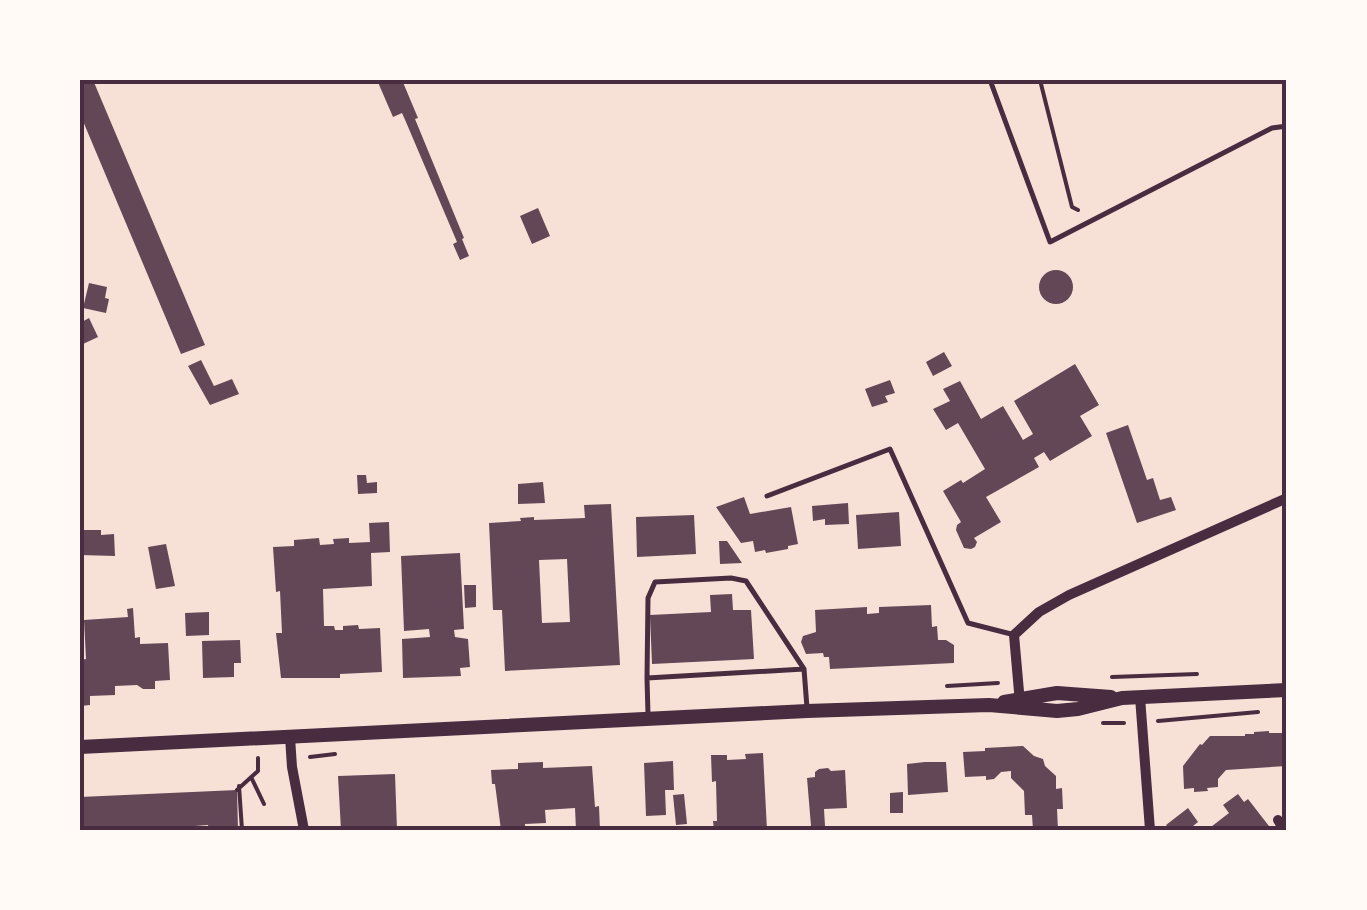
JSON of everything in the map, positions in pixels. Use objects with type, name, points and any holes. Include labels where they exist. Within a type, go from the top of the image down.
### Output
[{"type":"main road","points":[[80,747],[988,705],[1020,704],[1044,711],[1078,709],[1122,698],[1287,690]]},
{"type":"street","points":[[1020,704],[1014,635],[1039,612],[1287,498]]},
{"type":"street","points":[[1140,697],[1150,830]]},
{"type":"street","points":[[290,737],[304,830]]},
{"type":"lane","points":[[990,80],[1050,242],[1272,128],[1287,126]]},
{"type":"lane","points":[[767,496],[890,449],[968,623],[1014,635]]},
{"type":"lane","points":[[648,718],[648,598],[655,582],[730,578],[746,582],[804,669],[807,712]]},
{"type":"lane","points":[[647,678],[804,669]]},
{"type":"path","points":[[1040,80],[1072,207],[1084,214]]},
{"type":"path","points":[[1168,720],[1259,712]]},
{"type":"path","points":[[242,830],[238,788],[258,771],[258,758]]},
{"type":"path","points":[[251,778],[264,804]]},
{"type":"building","points":[[80,80],[93,80],[205,345],[181,354],[80,114]]},
{"type":"building","points":[[377,80],[402,80],[469,256],[460,260],[453,244],[457,242],[402,113],[393,117]]},
{"type":"building","points":[[538,208],[550,236],[532,244],[520,216]]},
{"type":"building","points":[[1056,270],[1068,275],[1073,287],[1068,299],[1056,304],[1044,299],[1039,287],[1044,275]]},
{"type":"building","points":[[89,283],[107,287],[106,313],[83,308]]},
{"type":"building","points":[[89,318],[98,337],[83,344],[80,323]]},
{"type":"building","points":[[944,352],[952,366],[933,376],[926,362]]},
{"type":"building","points":[[201,360],[214,386],[232,379],[239,394],[210,405],[188,366]]},
{"type":"building","points":[[1075,364],[1099,405],[1080,416],[1092,436],[1050,461],[1044,452],[1034,458],[1039,467],[986,497],[1001,522],[974,538],[975,547],[964,548],[956,530],[961,522],[943,491],[985,469],[958,423],[946,430],[933,409],[950,401],[943,389],[960,381],[981,419],[1003,406],[1023,440],[1033,434],[1014,401]]},
{"type":"building","points":[[890,380],[895,393],[885,396],[888,402],[872,407],[865,389]]},
{"type":"building","points":[[1128,425],[1147,480],[1153,478],[1160,500],[1171,497],[1176,510],[1137,523],[1106,433]]},
{"type":"building","points":[[357,475],[366,475],[367,483],[377,482],[377,493],[358,494]]},
{"type":"building","points":[[543,482],[545,503],[518,504],[518,484]]},
{"type":"building","points":[[744,497],[750,514],[791,507],[798,544],[766,553],[755,552],[753,541],[741,543],[716,507]]},
{"type":"building","points":[[848,503],[849,524],[813,521],[812,506]]},
{"type":"building","points":[[611,504],[620,665],[505,671],[502,610],[493,610],[489,523],[534,517],[585,518],[584,505]],"holes":[[[567,559],[570,622],[542,623],[539,560]]]},
{"type":"building","points":[[899,512],[901,546],[858,549],[856,515]]},
{"type":"building","points":[[694,515],[696,554],[637,557],[636,517]]},
{"type":"building","points":[[389,522],[390,552],[371,553],[372,586],[323,589],[324,626],[334,626],[335,630],[358,625],[359,629],[380,628],[382,672],[340,674],[340,678],[281,678],[276,633],[282,633],[280,591],[276,592],[273,547],[294,546],[294,540],[319,538],[320,545],[349,538],[349,543],[370,542],[369,523]]},
{"type":"building","points":[[80,530],[114,534],[115,556],[80,555]]},
{"type":"building","points":[[719,541],[727,541],[742,563],[720,564]]},
{"type":"building","points":[[166,544],[175,586],[156,589],[148,547]]},
{"type":"building","points":[[460,553],[464,629],[454,630],[455,637],[468,639],[470,667],[460,668],[461,676],[403,678],[402,639],[430,637],[429,629],[404,631],[401,556]]},
{"type":"building","points":[[464,585],[476,585],[476,607],[465,608]]},
{"type":"building","points":[[732,594],[733,610],[751,610],[754,659],[652,664],[650,615],[711,612],[710,595]]},
{"type":"building","points":[[931,605],[932,627],[937,626],[938,640],[954,645],[954,663],[830,669],[829,657],[823,653],[806,654],[801,642],[803,636],[816,632],[815,610],[867,607],[867,614],[879,613],[879,607]]},
{"type":"building","points":[[133,608],[135,638],[140,637],[140,644],[168,643],[170,680],[155,681],[155,689],[115,686],[115,695],[90,696],[90,705],[80,706],[80,660],[86,659],[84,620],[128,617],[127,609]]},
{"type":"building","points":[[209,612],[209,635],[186,636],[185,613]]},
{"type":"building","points":[[240,640],[241,663],[234,663],[234,677],[203,678],[202,641]]},
{"type":"building","points":[[1282,733],[1283,743],[1287,743],[1287,766],[1226,770],[1218,779],[1218,787],[1194,792],[1194,788],[1184,789],[1183,766],[1210,736]]},
{"type":"building","points":[[1023,746],[1043,759],[1056,776],[1056,789],[1062,788],[1058,830],[1033,830],[1032,815],[1025,815],[1024,791],[1011,778],[1011,771],[1001,772],[994,779],[965,777],[963,752]]},
{"type":"building","points":[[763,753],[767,830],[714,830],[716,781],[712,782],[711,755],[727,755],[727,760]]},
{"type":"building","points":[[673,761],[674,790],[665,790],[666,815],[646,816],[644,763]]},
{"type":"building","points":[[543,762],[543,768],[592,766],[600,830],[576,830],[575,808],[545,810],[546,823],[525,824],[525,830],[501,830],[491,770],[518,769],[518,763]]},
{"type":"building","points":[[946,762],[948,792],[908,795],[907,764]]},
{"type":"building","points":[[828,768],[845,770],[847,808],[824,809],[825,826],[811,826],[807,778]]},
{"type":"building","points":[[395,774],[397,830],[341,830],[338,776]]},
{"type":"building","points":[[237,790],[238,830],[209,830],[208,825],[80,830],[80,797]]},
{"type":"building","points":[[903,792],[903,813],[890,813],[890,793]]},
{"type":"building","points":[[684,794],[687,824],[676,825],[673,795]]},
{"type":"building","points":[[1238,794],[1244,802],[1248,799],[1272,830],[1207,830],[1229,813],[1223,805]]},
{"type":"building","points":[[1188,808],[1198,822],[1188,830],[1170,830],[1166,825]]}]
